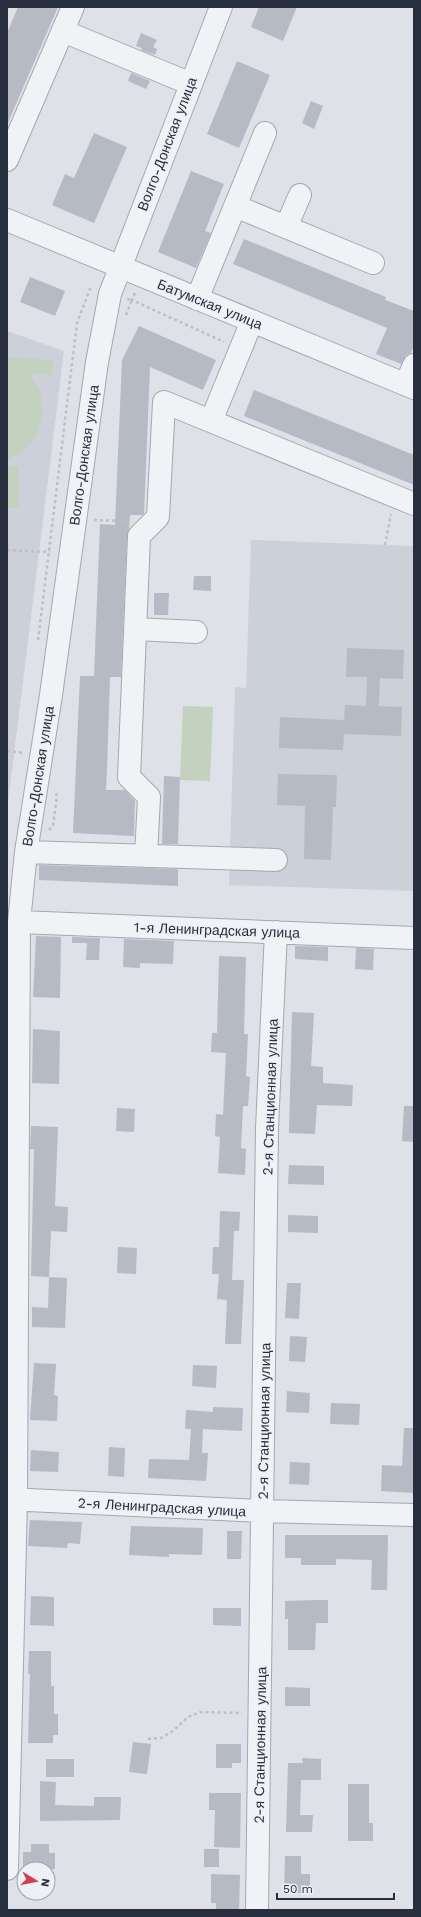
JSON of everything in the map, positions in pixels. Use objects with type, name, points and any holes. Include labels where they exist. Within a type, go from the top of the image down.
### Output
[{"type":"street","points":[[7,160],[73,7]]},
{"type":"street","name":"Волго-Донская улица","points":[[7,1869],[20,922],[16,875],[26,852],[51,695],[97,362],[110,294],[119,267],[221,7]]},
{"type":"street","points":[[63,31],[191,84]]},
{"type":"street","points":[[197,299],[265,133]]},
{"type":"street","points":[[286,227],[300,194]]},
{"type":"street","points":[[235,206],[373,263]]},
{"type":"street","name":"Батумская улица","points":[[7,220],[252,322],[411,379]]},
{"type":"street","points":[[211,421],[252,322]]},
{"type":"street","points":[[146,856],[148,797],[129,777],[139,536],[158,517],[164,402],[414,504]]},
{"type":"street","points":[[135,629],[196,632]]},
{"type":"street","points":[[26,852],[276,860]]},
{"type":"street","name":"1-я Ленинградская улица","points":[[20,922],[414,938]]},
{"type":"street","name":"2-я Станционная улица","points":[[257,1910],[268,1128],[276,932]]},
{"type":"street","name":"2-я Ленинградская улица","points":[[11,1499],[263,1511],[414,1515]]},
{"type":"path","points":[[141,276],[132,300],[241,349]]},
{"type":"path","points":[[386,545],[394,496]]},
{"type":"path","points":[[7,550],[70,552]]},
{"type":"path","points":[[148,1739],[161,1738],[173,1731],[188,1717],[200,1712],[260,1713]]},
{"type":"shaded area","points":[[7,331],[64,351],[7,810]]},
{"type":"shaded area","points":[[251,540],[414,546],[414,891],[229,885],[235,687],[246,688]]},
{"type":"green space","points":[[7,357],[53,360],[52,375],[29,374],[40,392],[43,413],[37,433],[25,450],[7,460]]},
{"type":"green space","points":[[7,466],[19,466],[19,508],[7,508]]},
{"type":"green space","points":[[183,706],[213,707],[210,781],[180,780]]},
{"type":"building","points":[[18,7],[58,7],[7,125],[7,33]]},
{"type":"building","points":[[259,7],[297,7],[283,41],[251,27]]},
{"type":"building","points":[[141,33],[157,40],[153,47],[157,49],[155,55],[141,50],[142,48],[136,46]]},
{"type":"building","points":[[237,61],[270,75],[239,148],[207,134]]},
{"type":"building","points":[[131,73],[150,81],[146,89],[128,81]]},
{"type":"building","points":[[311,101],[323,106],[314,129],[302,123]]},
{"type":"building","points":[[94,133],[127,147],[94,223],[52,205],[65,174],[74,178]]},
{"type":"building","points":[[191,171],[224,184],[205,231],[211,233],[196,268],[158,252]]},
{"type":"building","points":[[244,239],[386,297],[385,300],[414,311],[414,345],[411,353],[406,355],[401,364],[376,354],[387,328],[233,264]]},
{"type":"building","points":[[30,277],[65,291],[55,316],[20,302]]},
{"type":"building","points":[[139,326],[216,360],[203,390],[150,367],[144,514],[130,515],[127,535],[121,677],[110,677],[106,790],[125,790],[135,801],[134,836],[73,833],[80,676],[94,676],[100,524],[115,525],[122,360]]},
{"type":"building","points":[[254,390],[414,455],[414,485],[244,416]]},
{"type":"building","points":[[194,576],[211,576],[211,591],[193,590]]},
{"type":"building","points":[[154,593],[169,593],[168,615],[154,615]]},
{"type":"building","points":[[347,648],[404,650],[403,679],[380,678],[379,706],[402,707],[401,736],[344,734],[343,750],[279,748],[280,717],[344,720],[345,705],[366,706],[367,677],[346,677]]},
{"type":"building","points":[[278,774],[337,775],[336,807],[333,807],[331,860],[304,859],[305,806],[277,805]]},
{"type":"building","points":[[164,776],[180,777],[178,844],[162,844]]},
{"type":"building","points":[[39,865],[177,869],[178,886],[39,880]]},
{"type":"building","points":[[36,936],[61,937],[60,998],[33,997]]},
{"type":"building","points":[[72,937],[100,938],[99,960],[86,960],[87,943],[72,943]]},
{"type":"building","points":[[124,939],[174,941],[173,964],[140,963],[140,968],[123,967]]},
{"type":"building","points":[[295,946],[328,947],[328,961],[295,959]]},
{"type":"building","points":[[356,948],[374,949],[373,970],[355,969]]},
{"type":"building","points":[[219,956],[246,957],[244,1034],[248,1034],[246,1076],[250,1077],[248,1106],[243,1106],[241,1148],[246,1149],[245,1175],[218,1173],[220,1137],[215,1136],[216,1114],[223,1115],[226,1053],[211,1052],[212,1033],[217,1033]]},
{"type":"building","points":[[292,1012],[314,1013],[311,1066],[323,1067],[323,1083],[353,1085],[352,1106],[317,1105],[315,1134],[289,1133]]},
{"type":"building","points":[[33,1029],[60,1031],[59,1084],[32,1083]]},
{"type":"building","points":[[404,1106],[414,1106],[414,1142],[402,1141]]},
{"type":"building","points":[[117,1108],[135,1109],[134,1132],[116,1131]]},
{"type":"building","points":[[31,1126],[58,1127],[55,1206],[68,1207],[67,1232],[51,1231],[49,1277],[31,1276],[34,1149],[30,1149]]},
{"type":"building","points":[[289,1165],[324,1166],[324,1185],[288,1184]]},
{"type":"building","points":[[220,1211],[240,1212],[239,1231],[234,1231],[232,1280],[244,1280],[241,1344],[225,1344],[227,1300],[217,1299],[219,1274],[212,1274],[213,1247],[219,1247]]},
{"type":"building","points":[[288,1215],[318,1216],[318,1233],[288,1232]]},
{"type":"building","points":[[118,1247],[137,1248],[136,1274],[117,1273]]},
{"type":"building","points":[[49,1277],[67,1278],[65,1328],[32,1327],[32,1307],[48,1308]]},
{"type":"building","points":[[287,1283],[301,1283],[299,1319],[285,1318]]},
{"type":"building","points":[[290,1336],[307,1337],[305,1362],[289,1361]]},
{"type":"building","points":[[34,1363],[56,1364],[54,1395],[58,1396],[57,1421],[30,1420]]},
{"type":"building","points":[[193,1365],[217,1366],[216,1388],[192,1386]]},
{"type":"building","points":[[287,1391],[310,1393],[309,1413],[286,1412]]},
{"type":"building","points":[[331,1403],[360,1404],[359,1425],[330,1424]]},
{"type":"building","points":[[213,1407],[243,1408],[242,1431],[203,1429],[202,1453],[208,1453],[206,1481],[148,1478],[149,1459],[189,1460],[191,1429],[185,1429],[186,1410],[213,1412]]},
{"type":"building","points":[[404,1428],[414,1428],[414,1493],[381,1491],[382,1465],[402,1466]]},
{"type":"building","points":[[109,1447],[125,1448],[124,1477],[108,1476]]},
{"type":"building","points":[[31,1450],[59,1452],[58,1472],[30,1471]]},
{"type":"building","points":[[290,1462],[310,1463],[309,1485],[289,1484]]},
{"type":"building","points":[[30,1520],[82,1522],[80,1544],[68,1543],[67,1548],[28,1546]]},
{"type":"building","points":[[131,1526],[203,1528],[202,1555],[169,1554],[169,1557],[129,1555]]},
{"type":"building","points":[[227,1531],[242,1531],[241,1559],[227,1559]]},
{"type":"building","points":[[285,1535],[388,1535],[387,1590],[371,1590],[372,1560],[336,1559],[336,1565],[301,1565],[301,1558],[285,1558]]},
{"type":"building","points":[[31,1596],[54,1597],[54,1626],[30,1625]]},
{"type":"building","points":[[328,1600],[328,1623],[316,1623],[315,1650],[288,1650],[288,1619],[285,1619],[285,1601]]},
{"type":"building","points":[[213,1608],[241,1608],[241,1626],[213,1625]]},
{"type":"building","points":[[29,1651],[51,1651],[51,1686],[54,1686],[54,1714],[58,1714],[58,1735],[53,1735],[53,1743],[28,1743],[30,1674],[28,1674]]},
{"type":"building","points":[[285,1687],[310,1688],[310,1706],[285,1706]]},
{"type":"building","points":[[133,1742],[151,1744],[147,1774],[129,1772]]},
{"type":"building","points":[[216,1744],[241,1744],[241,1763],[232,1763],[232,1768],[216,1768]]},
{"type":"building","points":[[302,1758],[321,1759],[321,1780],[301,1780],[300,1815],[313,1815],[312,1832],[286,1832],[288,1763],[303,1763]]},
{"type":"building","points":[[46,1759],[74,1759],[74,1777],[46,1777]]},
{"type":"building","points":[[40,1781],[56,1782],[55,1805],[94,1806],[94,1797],[121,1797],[120,1820],[40,1821]]},
{"type":"building","points":[[348,1784],[369,1784],[369,1823],[373,1823],[373,1841],[348,1841]]},
{"type":"building","points":[[209,1793],[241,1793],[240,1848],[214,1847],[215,1810],[209,1810]]},
{"type":"building","points":[[31,1844],[49,1844],[49,1853],[55,1853],[55,1861],[23,1861],[23,1852],[31,1852]]},
{"type":"building","points":[[204,1849],[219,1849],[219,1867],[204,1867]]},
{"type":"building","points":[[285,1856],[301,1856],[301,1874],[310,1874],[310,1893],[284,1893]]},
{"type":"building","points":[[211,1874],[240,1875],[239,1910],[216,1910],[216,1903],[211,1903]]}]
